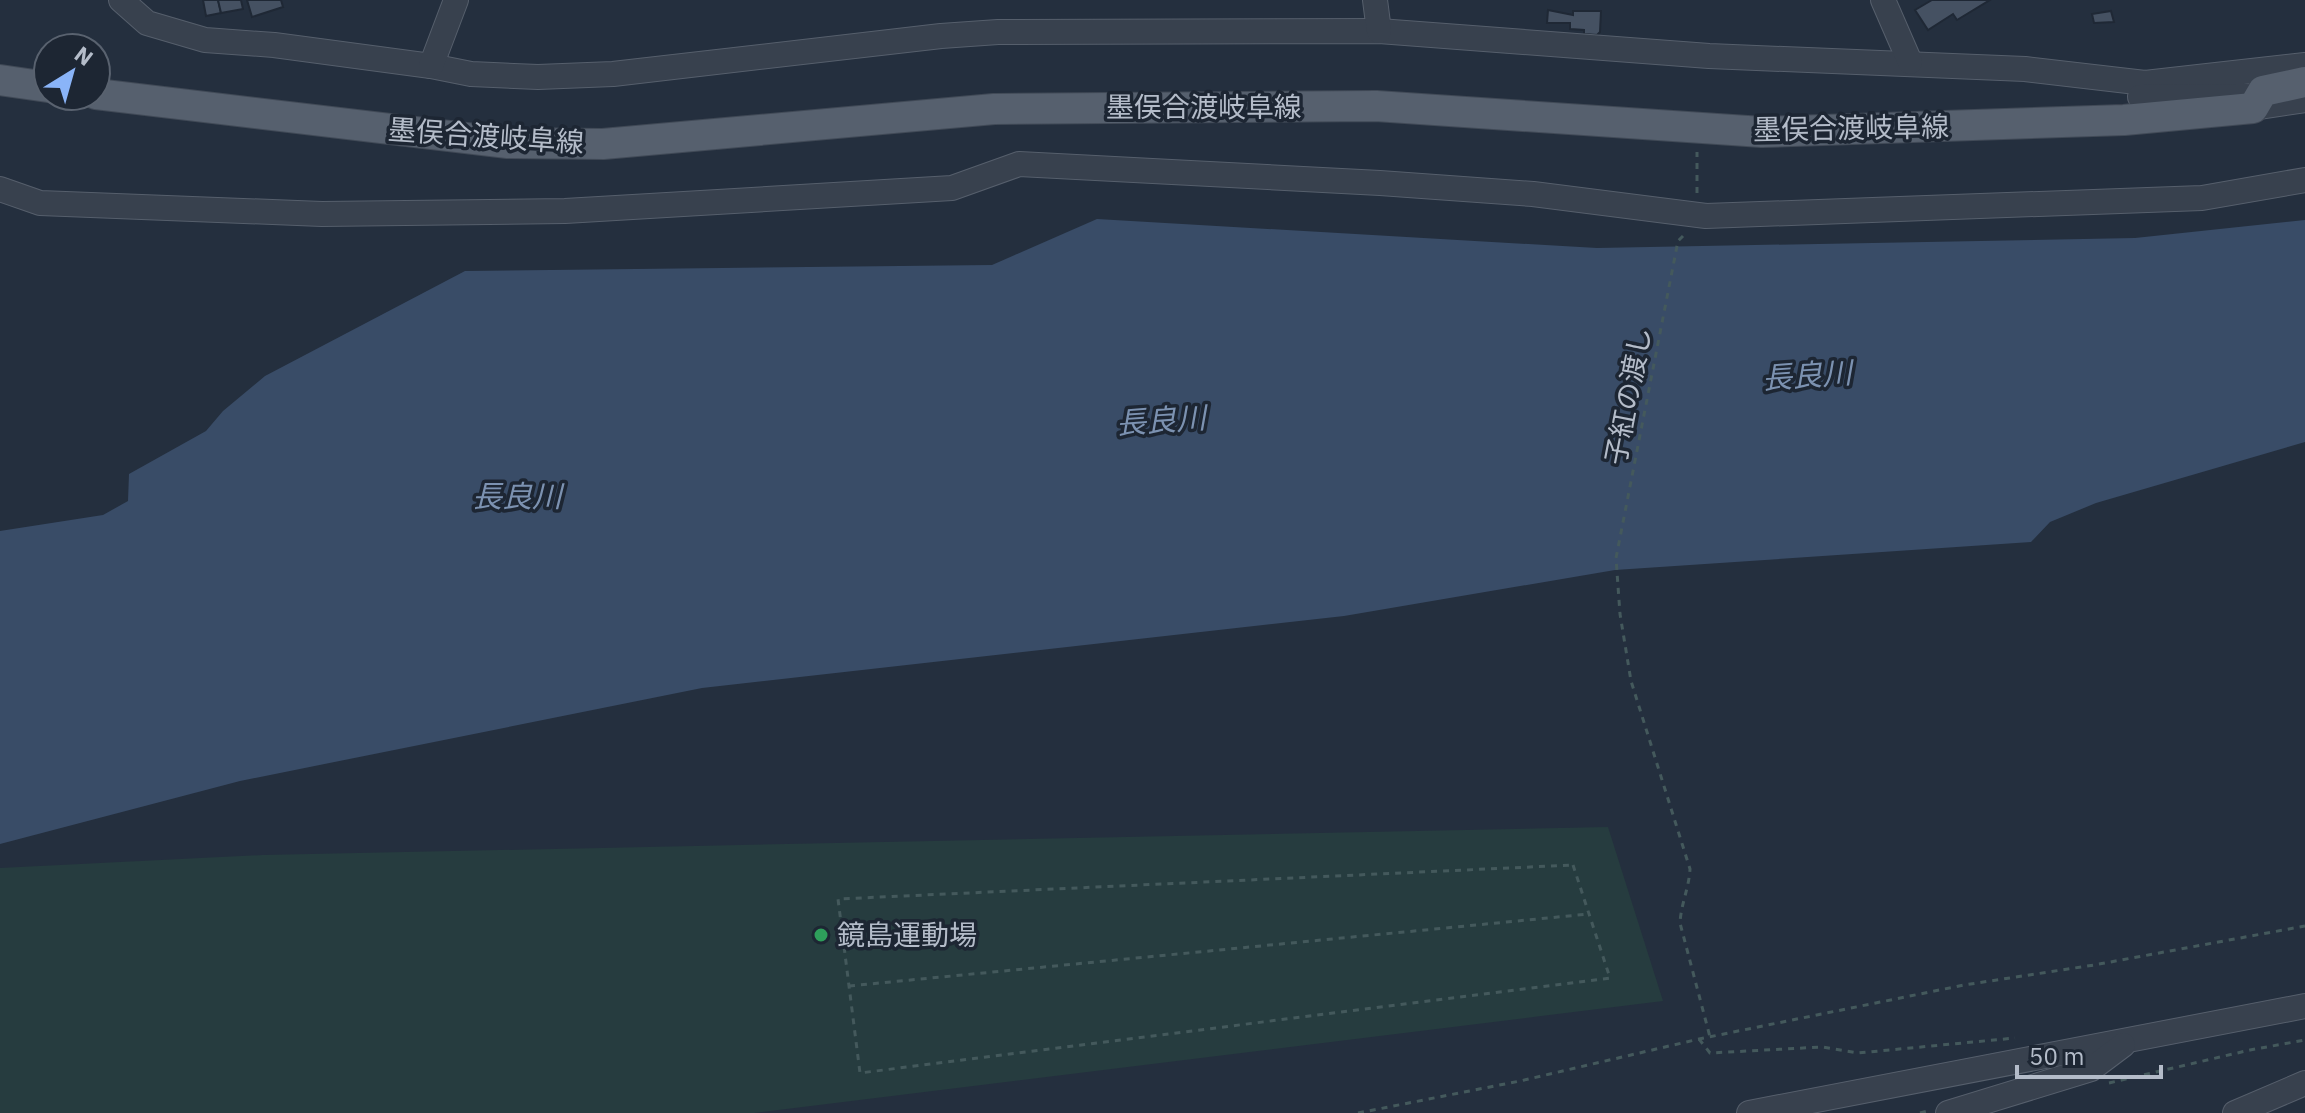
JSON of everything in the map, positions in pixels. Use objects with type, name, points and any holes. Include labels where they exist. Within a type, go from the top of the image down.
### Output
[{"type":"main road","points":[[0,80],[32,85]]},
{"type":"main road","points":[[2253,108],[2263,91],[2305,82]]},
{"type":"main road","name":"墨俣合渡岐阜線","points":[[112,96],[508,143],[603,144],[994,109],[1376,106],[1762,132],[2124,120],[2253,108]]},
{"type":"street","points":[[121,0],[147,23],[205,40],[274,45],[471,74],[538,77],[613,74],[998,32],[1379,31],[1709,56],[2025,69],[2145,83],[2305,65]]},
{"type":"street","points":[[431,66],[456,0]]},
{"type":"street","points":[[1375,0],[1379,31]]},
{"type":"street","points":[[1883,0],[1910,62]]},
{"type":"street","points":[[2096,76],[2133,97],[2246,96],[2253,108],[2305,100]]},
{"type":"street","points":[[0,189],[40,203],[322,214],[565,211],[952,188],[1019,164],[1518,193],[1706,216],[2202,198],[2305,180]]},
{"type":"street","points":[[1749,1113],[2305,1006]]},
{"type":"street","points":[[1948,1113],[2091,1069],[2130,1039]]},
{"type":"street","points":[[2235,1113],[2305,1083]]},
{"type":"path","points":[[1695,214],[1697,129]]},
{"type":"path","name":"子紅の渡し","points":[[1678,241],[1616,558],[1620,614],[1631,681],[1690,869],[1680,923],[1710,1037]]},
{"type":"path","points":[[1573,865],[1610,978],[860,1073],[849,986],[838,899],[1573,865]]},
{"type":"path","points":[[849,986],[1589,914]]},
{"type":"path","points":[[1358,1113],[1964,985],[2094,965],[2305,926]]},
{"type":"path","points":[[1699,1039],[1710,1053],[1822,1047],[1858,1053],[2026,1037]]},
{"type":"green space","name":"鏡島運動場","points":[[1608,827],[1663,1001],[754,1113],[0,1113],[0,868],[263,855]]},
{"type":"water","name":"長良川","points":[[1097,219],[1597,248],[2135,238],[2305,220],[2305,442],[2096,503],[2050,522],[2031,542],[1615,570],[1344,616],[702,688],[240,781],[0,844],[0,531],[103,515],[128,501],[129,474],[206,431],[223,411],[265,376],[465,271],[992,265]]},
{"type":"building","points":[[203,0],[218,0],[221,13],[206,16]]},
{"type":"building","points":[[218,0],[241,0],[243,9],[221,13]]},
{"type":"building","points":[[247,0],[281,0],[283,7],[252,17]]},
{"type":"building","points":[[1932,0],[1990,0],[1957,20],[1953,14],[1928,30],[1915,10]]},
{"type":"building","points":[[1548,10],[1573,15],[1573,11],[1601,11],[1600,32],[1597,35],[1584,34],[1584,30],[1570,29],[1570,23],[1547,23]]},
{"type":"building","points":[[2111,11],[2114,22],[2094,23],[2092,14]]},
{"type":"place","name":"鏡島運動場","points":[[821,935]]}]
